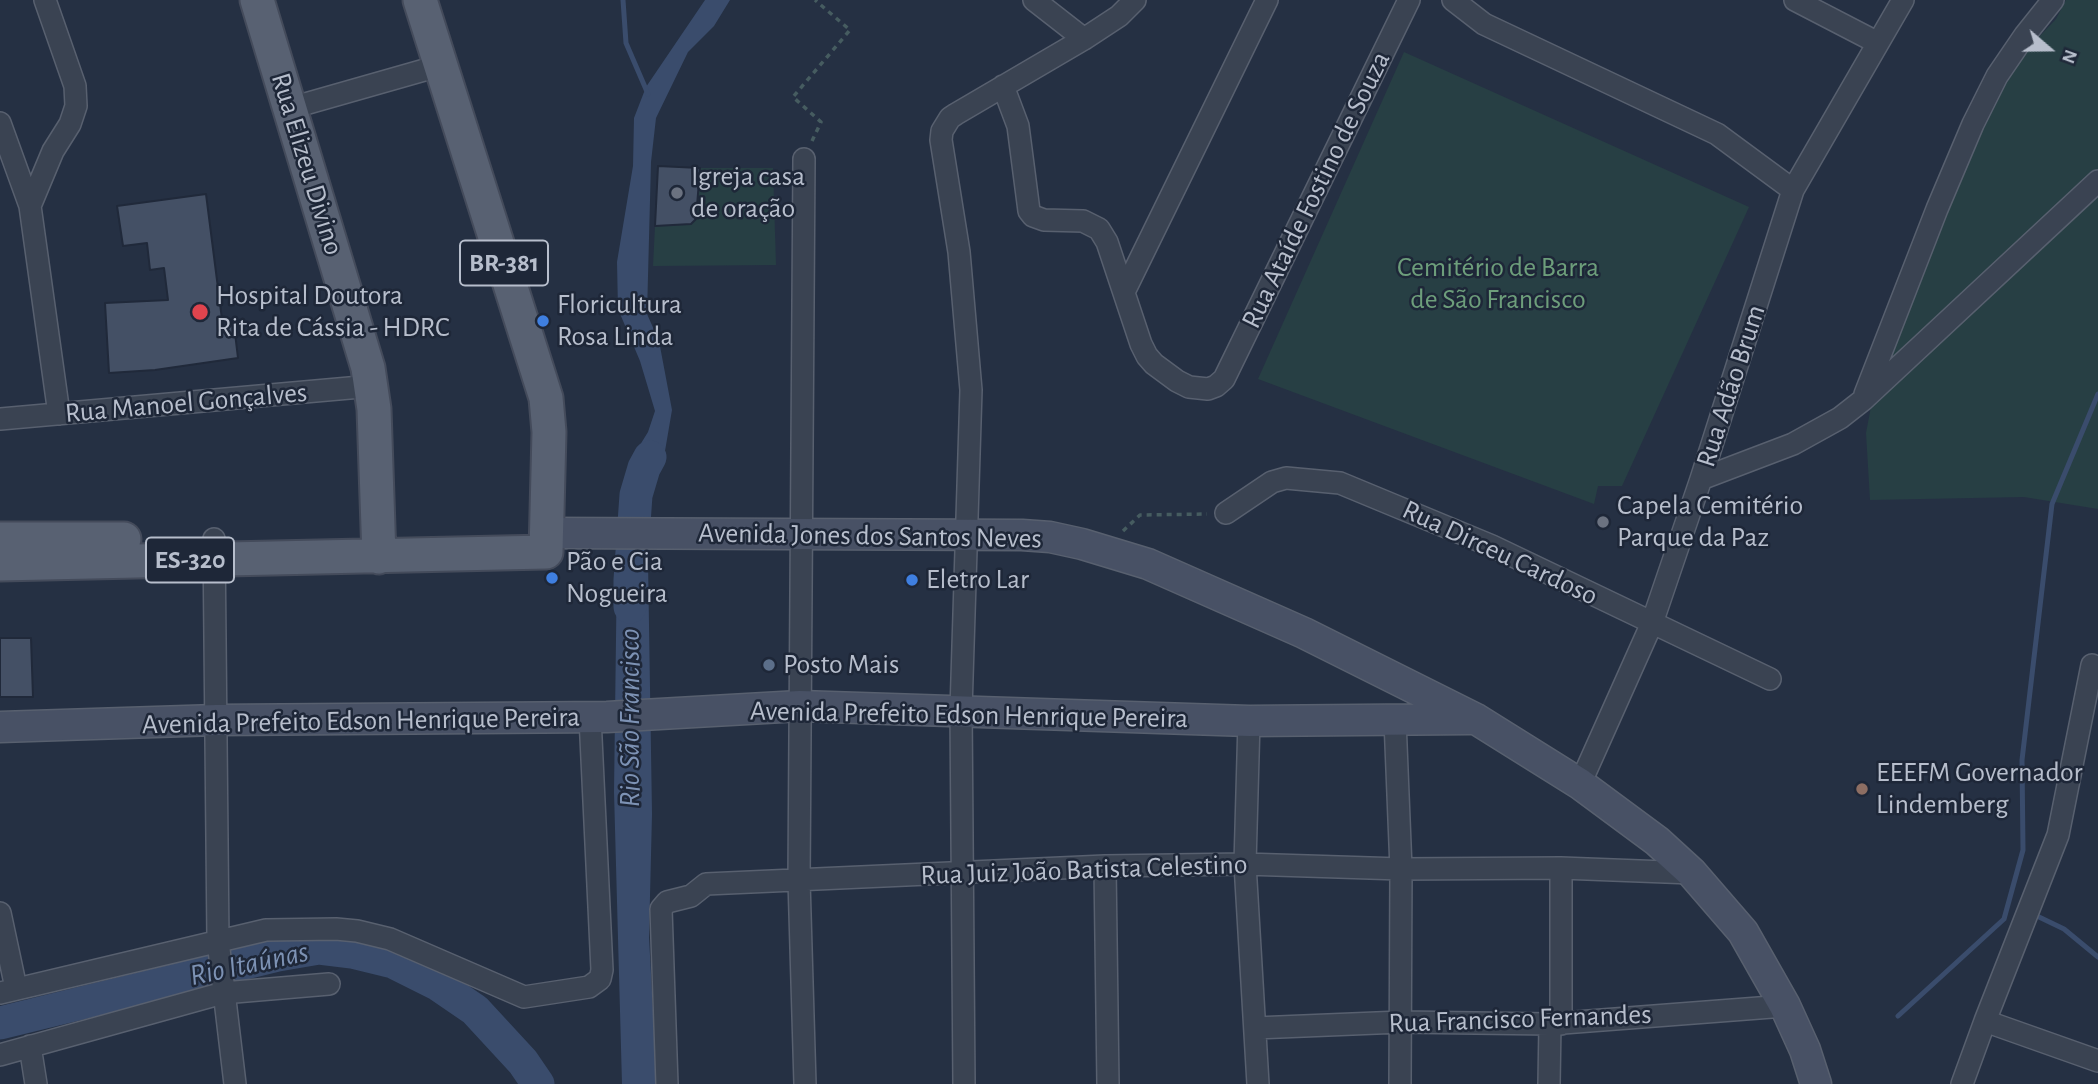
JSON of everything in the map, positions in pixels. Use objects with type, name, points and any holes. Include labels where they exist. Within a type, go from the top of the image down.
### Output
[{"type":"main road","name":"Rua Elizeu Divino","points":[[257,0],[372,386],[379,547]]},
{"type":"main road","name":"BR-381","points":[[420,0],[545,398],[549,432],[546,543]]},
{"type":"main road","name":"Avenida Jones dos Santos Neves","points":[[0,564],[214,549],[607,542],[967,543],[1051,537],[1115,553],[1148,564],[1304,633],[1476,719],[1580,784],[1657,841],[1692,873],[1742,933],[1785,1006],[1805,1050],[1816,1084]]},
{"type":"main road","name":"Avenida Jones dos Santos Neves","points":[[0,539],[214,549]]},
{"type":"main road","name":"Avenida Jones dos Santos Neves","points":[[967,543],[1187,582]]},
{"type":"main road","name":"Avenida Prefeito Edson Henrique Pereira","points":[[0,727],[217,720],[598,717],[800,706],[1249,721],[1476,719]]},
{"type":"street","points":[[30,206],[76,106],[75,86],[45,0]]},
{"type":"street","points":[[1034,0],[1084,39]]},
{"type":"street","points":[[964,1084],[961,710],[971,390],[959,252],[941,140],[942,131],[950,118],[1084,39],[1119,16],[1135,0]]},
{"type":"street","points":[[1252,30],[1256,0]]},
{"type":"street","points":[[1125,290],[1267,0]]},
{"type":"street","name":"Rua Ataíde Fostino de Souza","points":[[1125,290],[1141,344],[1154,364],[1189,387],[1208,389],[1224,379],[1409,0]]},
{"type":"street","points":[[1453,0],[1484,24],[1717,134],[1793,190]]},
{"type":"street","points":[[1795,0],[1878,43]]},
{"type":"street","name":"Rua Adão Brum","points":[[1580,784],[1652,623],[1793,190],[1903,0]]},
{"type":"street","points":[[1863,400],[1972,124],[1997,76],[2053,0]]},
{"type":"street","points":[[291,108],[442,65]]},
{"type":"street","points":[[1003,86],[1018,126],[1030,211],[1037,219],[1083,221],[1099,229],[1107,242],[1125,290]]},
{"type":"street","points":[[1,129],[30,206],[59,414]]},
{"type":"street","points":[[804,159],[799,880],[805,1084]]},
{"type":"street","points":[[1701,479],[1793,444],[1840,418],[1863,400],[2098,181]]},
{"type":"street","name":"Rua Manoel Gonçalves","points":[[0,419],[372,386]]},
{"type":"street","name":"Rua Dirceu Cardoso","points":[[1226,513],[1272,482],[1286,478],[1340,483],[1492,547],[1770,679]]},
{"type":"street","points":[[214,549],[219,945],[235,1084]]},
{"type":"street","points":[[1962,1084],[1984,1021],[2058,835],[2092,665]]},
{"type":"street","points":[[0,913],[8,990],[219,945],[266,930],[336,929],[375,934],[418,949],[511,993],[531,998],[589,987],[597,982],[602,970],[598,717]]},
{"type":"street","points":[[1395,720],[1401,869],[1400,1084]]},
{"type":"street","points":[[1249,721],[1245,864],[1258,1084]]},
{"type":"street","name":"Rua Juiz João Batista Celestino","points":[[667,1084],[662,906],[667,902],[691,896],[708,883],[1105,866],[1245,864],[1401,869],[1561,868],[1692,873]]},
{"type":"street","points":[[1105,866],[1108,1084]]},
{"type":"street","points":[[1549,1084],[1555,1024],[1561,868]]},
{"type":"street","points":[[0,1055],[222,988],[329,984]]},
{"type":"street","name":"Rua Francisco Fernandes","points":[[1255,1028],[1401,1022],[1555,1024],[1785,1006]]},
{"type":"street","points":[[1984,1021],[2098,1061]]},
{"type":"street","points":[[30,1046],[36,1084]]},
{"type":"path","points":[[804,159],[821,122],[793,97],[850,30],[815,0]]},
{"type":"path","points":[[1115,553],[1121,532],[1140,515],[1226,513]]},
{"type":"green space","points":[[2066,0],[2098,0],[2098,509],[2024,497],[1870,500],[1866,433],[1874,391],[1973,137],[2020,57],[2056,19]]},
{"type":"green space","name":"Cemitério de Barra de São Francisco","points":[[1404,52],[1749,207],[1622,486],[1598,486],[1594,504],[1258,379]]},
{"type":"green space","points":[[700,168],[773,168],[776,265],[653,266],[655,226],[691,224],[696,219]]},
{"type":"water","points":[[705,0],[730,0],[714,26],[688,52],[656,118],[651,162],[647,314],[659,341],[672,410],[665,451],[650,469],[649,500],[630,500],[632,458],[648,432],[655,411],[640,361],[618,309],[617,262],[633,166],[634,118],[646,87]]},
{"type":"water","points":[[617,561],[648,561],[652,814],[649,937],[657,1084],[622,1084],[614,792]]},
{"type":"building","name":"Igreja casa de oração","points":[[658,166],[700,168],[696,219],[691,224],[655,226]]},
{"type":"building","points":[[206,194],[223,327],[234,325],[238,358],[155,370],[109,373],[105,303],[168,300],[164,268],[150,270],[147,243],[123,246],[117,206]]},
{"type":"building","points":[[0,638],[31,638],[33,697],[0,697]]},
{"type":"waterway","points":[[623,0],[626,43],[648,94]]},
{"type":"waterway","points":[[1898,1016],[2004,919],[2023,850],[2022,760],[2052,504],[2098,394]]},
{"type":"waterway","name":"Rio São Francisco","points":[[630,607],[636,495],[650,457]]},
{"type":"waterway","points":[[2039,917],[2064,929],[2098,957]]},
{"type":"waterway","name":"Rio Itaúnas","points":[[0,1023],[278,955],[319,948],[352,952],[393,962],[437,984],[475,1010],[523,1062],[538,1084]]},
{"type":"place","name":"Igreja casa de oração","points":[[677,193]]},
{"type":"place","name":"Hospital Doutora Rita de Cássia - HDRC","points":[[200,312]]},
{"type":"place","name":"Floricultura Rosa Linda","points":[[543,321]]},
{"type":"place","name":"Capela Cemitério Parque da Paz","points":[[1603,522]]},
{"type":"place","name":"Pão e Cia Nogueira","points":[[552,578]]},
{"type":"place","name":"Eletro Lar","points":[[912,580]]},
{"type":"place","name":"Posto Mais","points":[[769,665]]},
{"type":"place","name":"EEEFM Governador Lindemberg","points":[[1862,789]]}]
